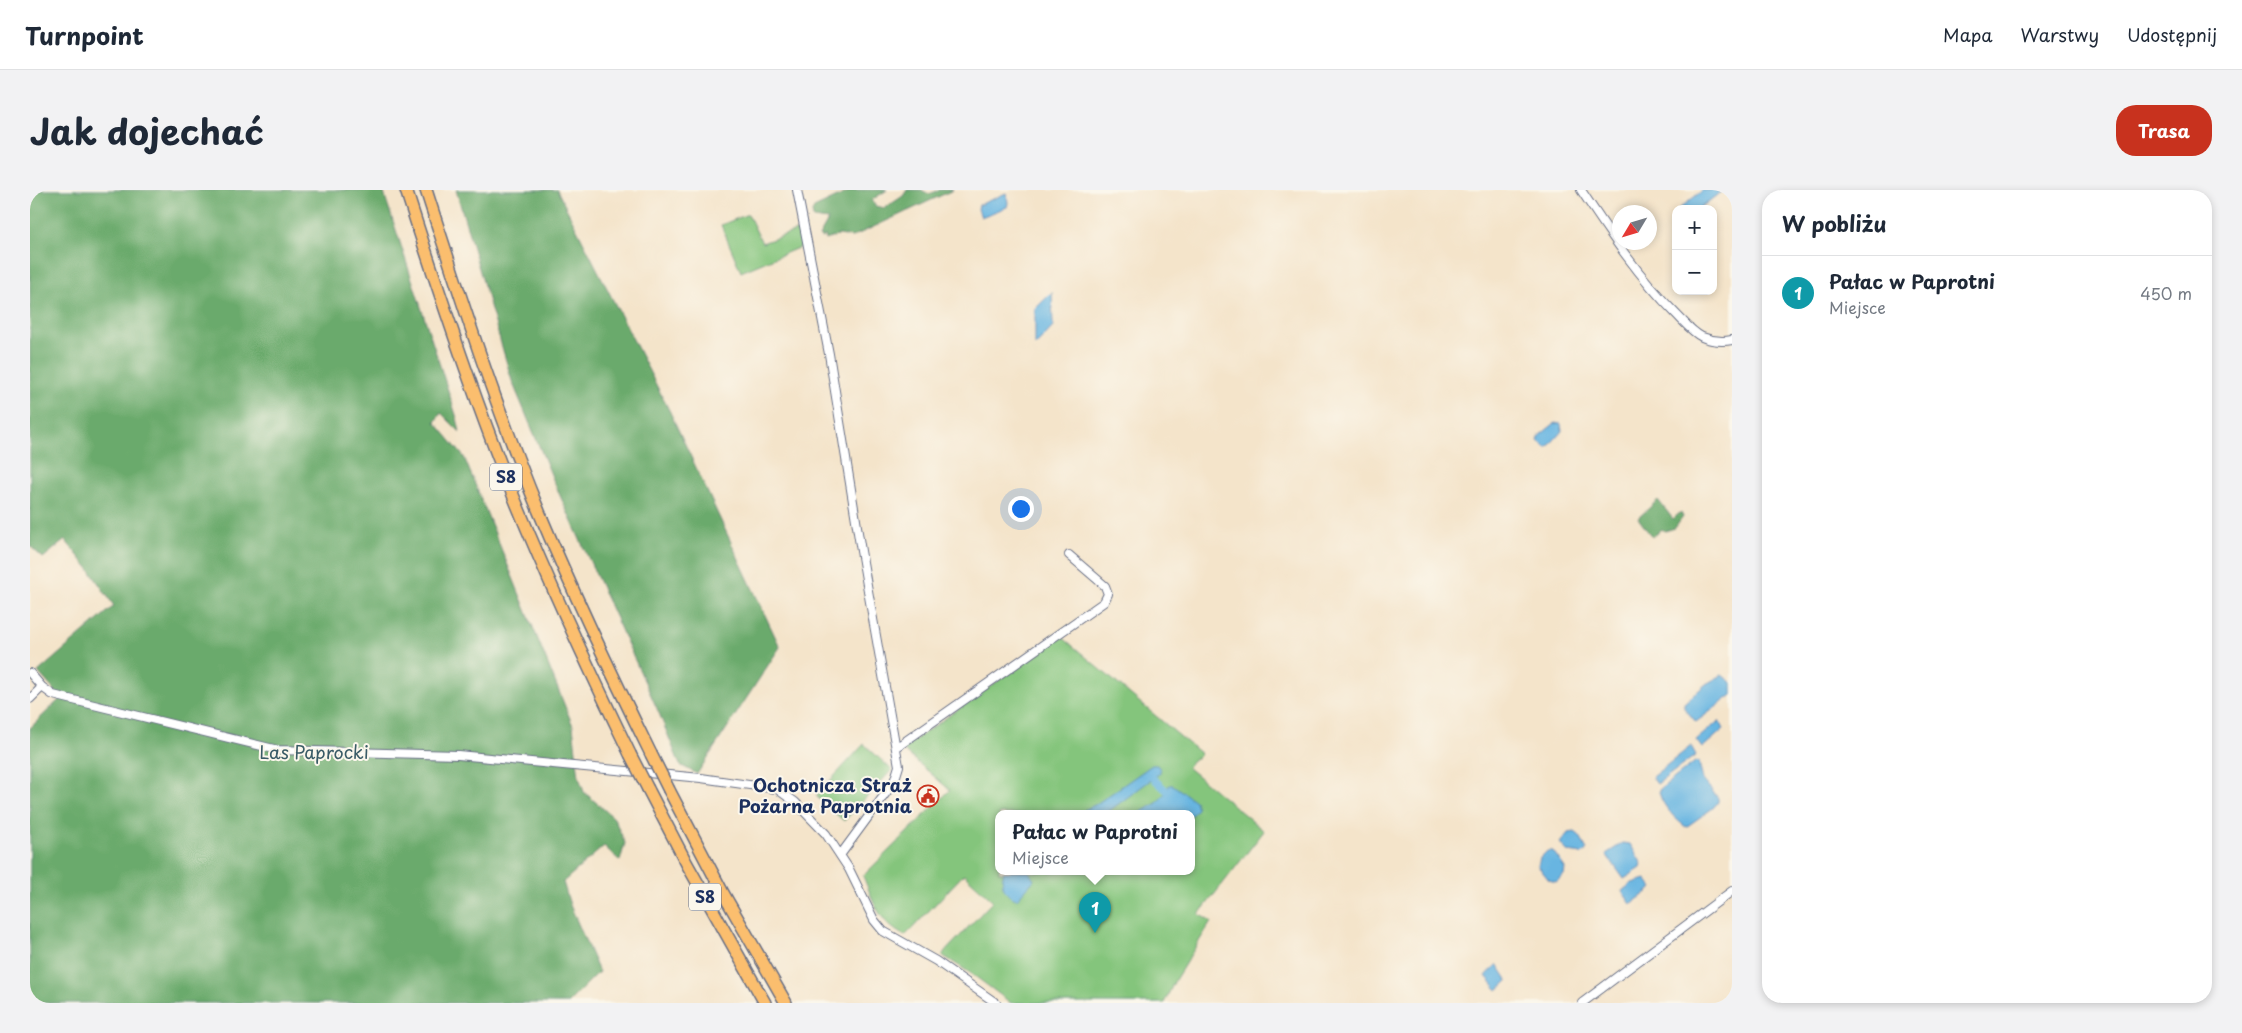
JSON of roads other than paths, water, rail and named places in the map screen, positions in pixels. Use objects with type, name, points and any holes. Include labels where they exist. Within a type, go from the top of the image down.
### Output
[{"type":"highway","name":"S8","points":[[406,190],[464,367],[504,472],[559,604],[630,754],[691,873],[765,1003]]},
{"type":"highway","name":"S8","points":[[426,190],[483,365],[540,513],[591,630],[669,790],[723,893],[786,1002]]},
{"type":"street","points":[[797,190],[829,354],[899,766],[894,782],[840,854]]},
{"type":"street","points":[[1581,190],[1623,253],[1660,298],[1688,326],[1701,336],[1713,341],[1732,340]]},
{"type":"street","points":[[896,747],[1104,602],[1108,594],[1105,586],[1069,555]]},
{"type":"street","points":[[30,673],[42,687],[53,694],[74,701],[278,750],[458,755],[692,777],[771,788],[783,792],[813,819],[840,854],[870,914],[883,930],[936,961],[996,1003]]},
{"type":"street","points":[[30,699],[42,687]]},
{"type":"street","points":[[1582,1003],[1732,891]]},
{"type":"water","points":[[1703,190],[1722,191],[1704,205],[1684,205]]},
{"type":"water","points":[[1006,193],[1007,207],[981,217],[978,209],[979,205]]},
{"type":"water","points":[[1052,292],[1053,327],[1035,346],[1035,309]]},
{"type":"water","points":[[1555,423],[1561,424],[1562,431],[1547,448],[1538,441],[1540,435]]},
{"type":"water","points":[[1722,675],[1732,683],[1732,695],[1696,722],[1684,708],[1684,703],[1706,684]]},
{"type":"water","points":[[1719,721],[1724,729],[1702,748],[1696,740]]},
{"type":"water","points":[[1691,746],[1696,755],[1657,784],[1652,777]]},
{"type":"water","points":[[1696,761],[1699,763],[1703,780],[1718,798],[1718,802],[1713,808],[1686,827],[1665,806],[1659,790]]},
{"type":"water","points":[[1152,765],[1157,765],[1160,769],[1160,773],[1110,810],[1084,810],[1095,805]]},
{"type":"water","points":[[1169,785],[1173,785],[1195,801],[1197,809],[1195,811],[1144,810],[1157,803],[1167,791]]},
{"type":"water","points":[[1575,832],[1580,836],[1587,850],[1582,854],[1568,852],[1560,843],[1568,833]]},
{"type":"water","points":[[1623,843],[1630,844],[1642,864],[1641,868],[1624,879],[1606,854]]},
{"type":"water","points":[[1547,851],[1553,851],[1565,868],[1564,875],[1556,882],[1549,880],[1538,866],[1540,858]]},
{"type":"water","points":[[1004,875],[1031,875],[1034,880],[1017,899],[1006,892]]},
{"type":"water","points":[[1646,879],[1653,888],[1631,904],[1622,891],[1632,883]]},
{"type":"water","points":[[1497,964],[1508,981],[1498,990],[1486,976]]},
{"type":"waterway","points":[[1154,779],[1167,791]]},
{"type":"place","name":"Ochotnicza Straż Pożarna Paprotnia","points":[[928,796]]},
{"type":"place","name":"Pałac w Paprotni","points":[[1095,933]]},
{"type":"park label","name":"Las Paprocki","points":[[314,753]]}]
